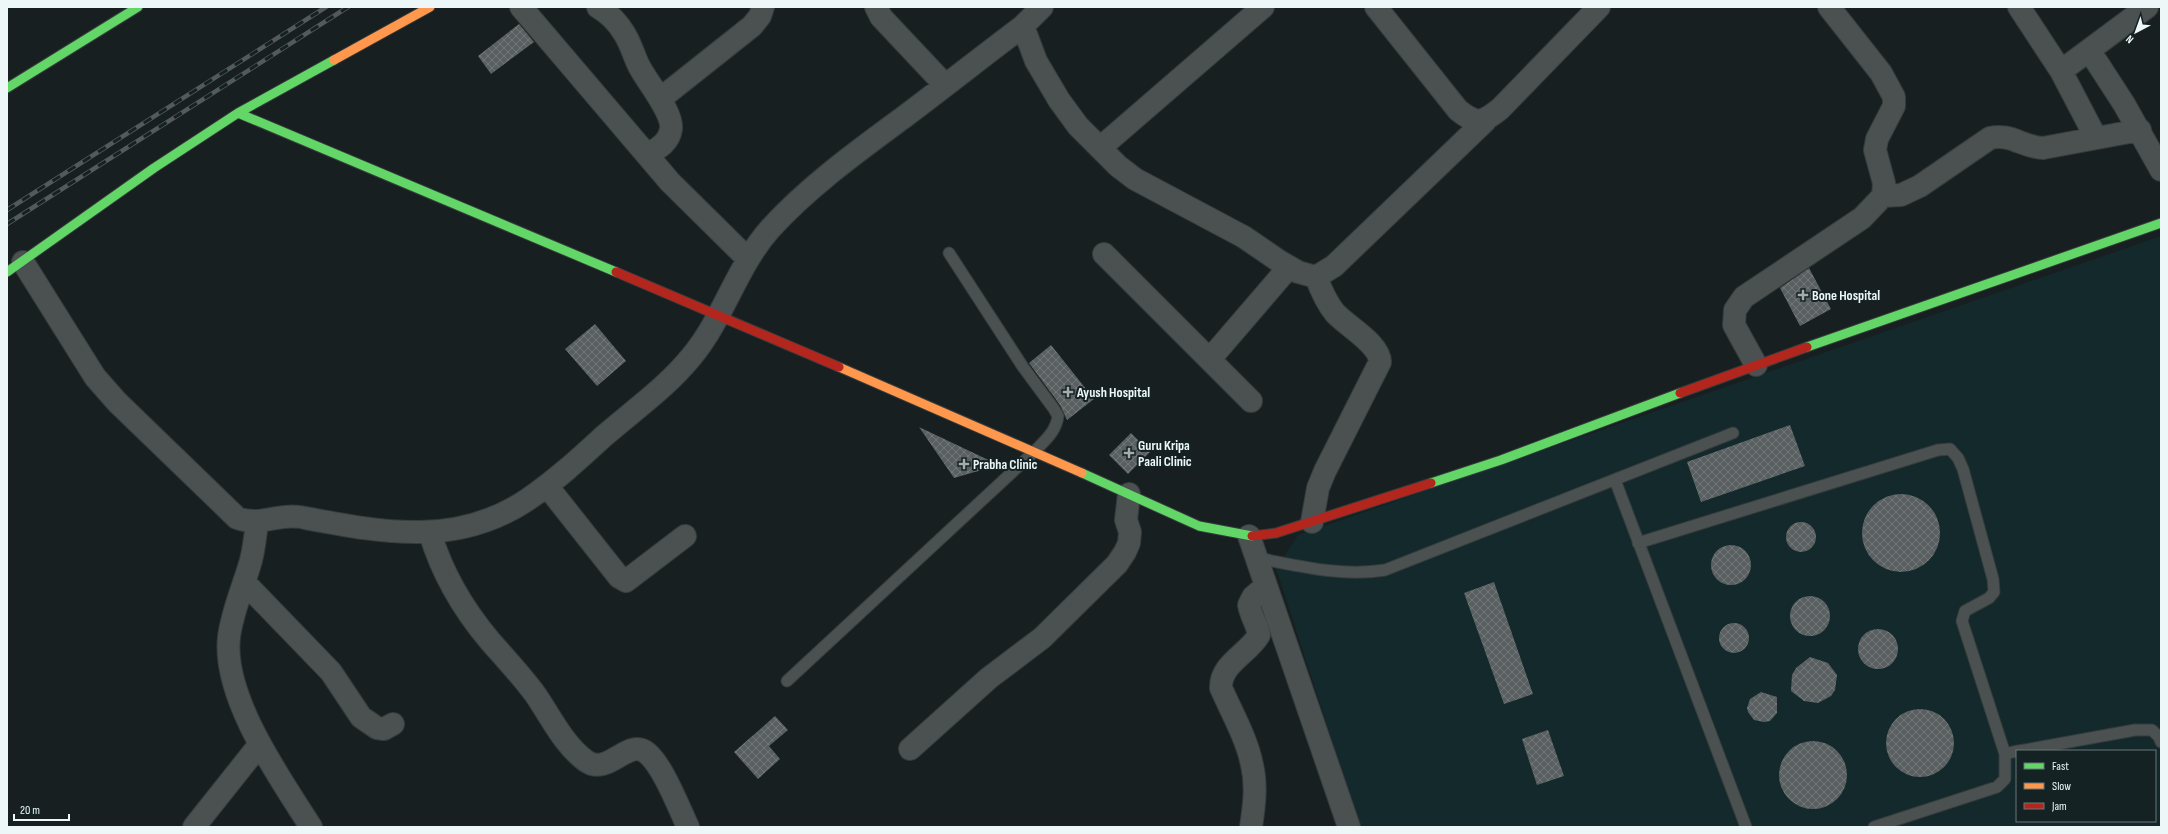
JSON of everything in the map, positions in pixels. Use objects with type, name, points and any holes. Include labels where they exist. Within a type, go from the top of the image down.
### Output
[{"type":"main road","points":[[7,88],[138,7]]},
{"type":"main road","points":[[15,267],[154,168],[238,113],[430,7]]},
{"type":"main road","points":[[238,113],[719,315],[1035,451],[1199,526],[1249,536],[1276,533],[1501,460],[1756,365],[2161,223]]},
{"type":"street","points":[[521,7],[647,155],[688,200],[748,259]]},
{"type":"street","points":[[598,7],[605,11],[624,33],[638,65],[660,99],[671,128],[668,138],[662,146],[647,155]]},
{"type":"street","points":[[660,99],[752,26],[760,16],[763,7]]},
{"type":"street","points":[[876,7],[881,17],[945,85]]},
{"type":"street","points":[[15,267],[95,377],[117,402],[226,510],[237,518],[257,522],[271,518],[297,517],[375,530],[430,533],[455,530],[490,519],[525,502],[547,486],[648,399],[682,368],[705,339],[748,259],[770,229],[818,184],[1023,26],[1042,7]]},
{"type":"street","points":[[1100,148],[1263,7]]},
{"type":"street","points":[[1376,7],[1458,110],[1470,120],[1484,121]]},
{"type":"street","points":[[1756,365],[1734,325],[1735,310],[1744,297],[1862,218],[1883,196],[1884,183],[1875,150],[1884,122],[1894,106],[1894,97],[1881,73],[1829,7]]},
{"type":"street","points":[[2019,7],[2061,71],[2096,138]]},
{"type":"street","points":[[2061,71],[2142,8]]},
{"type":"street","points":[[1316,277],[1334,266],[1484,121],[1500,109],[1589,10]]},
{"type":"street","points":[[1023,26],[1036,61],[1059,100],[1078,126],[1100,148],[1134,179],[1244,237],[1289,267],[1316,277],[1328,302],[1336,313],[1380,354],[1380,362],[1325,471],[1318,488],[1312,522]]},
{"type":"street","points":[[2089,50],[2140,130],[2161,170]]},
{"type":"street","points":[[1883,196],[1901,195],[1920,186],[1990,138],[2001,136],[2011,138],[2031,148],[2043,148],[2140,130]]},
{"type":"street","points":[[1104,254],[1252,401]]},
{"type":"street","points":[[1210,359],[1289,267]]},
{"type":"street","points":[[547,486],[619,577],[626,581],[684,536]]},
{"type":"street","points":[[910,749],[989,678],[1042,638],[1117,564],[1129,543],[1130,532],[1126,520],[1129,494]]},
{"type":"street","points":[[257,522],[254,552],[233,618],[228,656],[238,694],[248,720],[260,744],[311,827]]},
{"type":"street","points":[[430,533],[445,574],[467,611],[490,641],[519,674],[575,752],[593,766],[601,766],[633,750],[641,750],[647,753],[664,777],[688,827]]},
{"type":"street","points":[[1249,536],[1349,827]]},
{"type":"street","points":[[244,582],[331,672],[361,717],[377,728],[384,729],[393,724]]},
{"type":"street","points":[[1251,827],[1254,803],[1252,765],[1221,688],[1220,680],[1234,661],[1255,642],[1259,635],[1257,623],[1251,614],[1249,605],[1253,597],[1266,586]]},
{"type":"street","points":[[194,827],[260,744]]},
{"type":"lane","points":[[787,681],[1035,451],[1053,432],[1058,416],[1023,367],[949,253]]},
{"type":"lane","points":[[1257,558],[1330,572],[1362,574],[1385,570],[1733,433]]},
{"type":"lane","points":[[1638,543],[1938,450],[1950,449],[1958,458],[1963,469],[1993,579],[1994,592],[1989,598],[1965,611],[1962,621],[2005,754],[2005,779],[1997,787],[1874,827]]},
{"type":"lane","points":[[1614,480],[1746,827]]},
{"type":"lane","points":[[2024,750],[2135,730],[2152,730],[2159,737],[2161,742]]},
{"type":"lane","points":[[2005,754],[2016,751]]},
{"type":"shaded area","points":[[2161,236],[2161,827],[1360,827],[1276,568],[1298,535]]},
{"type":"building","points":[[519,24],[534,42],[491,74],[478,56]]},
{"type":"building","points":[[1809,268],[1831,309],[1800,326],[1780,288]]},
{"type":"building","points":[[595,324],[626,361],[597,386],[565,349]]},
{"type":"building","points":[[1051,345],[1094,399],[1067,420],[1060,405],[1029,363]]},
{"type":"building","points":[[1790,425],[1805,466],[1701,502],[1687,462]]},
{"type":"building","points":[[919,427],[999,465],[954,478]]},
{"type":"building","points":[[1131,433],[1150,452],[1128,474],[1109,455]]},
{"type":"building","points":[[1893,494],[1909,494],[1923,500],[1934,511],[1940,525],[1940,541],[1934,555],[1923,566],[1909,572],[1893,572],[1879,566],[1868,555],[1862,541],[1862,525],[1868,511],[1879,500]]},
{"type":"building","points":[[1801,522],[1812,526],[1816,537],[1812,548],[1801,552],[1790,548],[1786,537],[1790,526]]},
{"type":"building","points":[[1735,545],[1742,548],[1748,554],[1751,565],[1750,573],[1742,582],[1735,585],[1727,585],[1720,582],[1712,573],[1711,561],[1714,554],[1723,546]]},
{"type":"building","points":[[1494,582],[1533,694],[1504,704],[1464,593]]},
{"type":"building","points":[[1814,596],[1821,599],[1827,605],[1830,616],[1829,624],[1821,633],[1814,636],[1806,636],[1799,633],[1791,624],[1790,612],[1793,605],[1802,597]]},
{"type":"building","points":[[1734,623],[1745,627],[1749,638],[1745,649],[1734,653],[1723,649],[1719,638],[1723,627]]},
{"type":"building","points":[[1882,629],[1889,632],[1895,638],[1898,649],[1897,657],[1889,666],[1882,669],[1874,669],[1867,666],[1859,657],[1858,645],[1861,638],[1870,630]]},
{"type":"building","points":[[1810,657],[1828,663],[1837,675],[1835,690],[1831,696],[1818,703],[1804,701],[1791,691],[1792,675],[1796,668]]},
{"type":"building","points":[[1761,692],[1777,697],[1777,713],[1770,721],[1764,722],[1754,720],[1748,712],[1747,708],[1750,699]]},
{"type":"building","points":[[1913,709],[1927,709],[1939,714],[1949,724],[1954,736],[1954,750],[1949,762],[1939,772],[1927,777],[1913,777],[1901,772],[1891,762],[1886,750],[1886,736],[1891,724],[1901,714]]},
{"type":"building","points":[[775,716],[788,730],[769,746],[780,759],[758,779],[734,752]]},
{"type":"building","points":[[1548,730],[1564,776],[1537,785],[1522,739]]},
{"type":"building","points":[[1806,741],[1820,741],[1832,746],[1842,756],[1847,768],[1847,782],[1842,794],[1832,804],[1820,809],[1806,809],[1794,804],[1784,794],[1779,782],[1779,768],[1784,756],[1794,746]]},
{"type":"railway","points":[[7,210],[326,7]]},
{"type":"railway","points":[[7,224],[348,7]]},
{"type":"traffic: fast","points":[[7,88],[138,7]]},
{"type":"traffic: fast","points":[[7,272],[154,168],[238,113],[334,60]]},
{"type":"traffic: fast","points":[[238,113],[616,272]]},
{"type":"traffic: fast","points":[[1807,347],[2161,223]]},
{"type":"traffic: fast","points":[[1431,483],[1501,460],[1680,393]]},
{"type":"traffic: fast","points":[[1082,473],[1199,526],[1252,536]]},
{"type":"traffic: slow","points":[[334,60],[430,7]]},
{"type":"traffic: slow","points":[[839,367],[1082,473]]},
{"type":"traffic: jam","points":[[616,272],[839,367]]},
{"type":"traffic: jam","points":[[1680,393],[1807,347]]},
{"type":"traffic: jam","points":[[1252,536],[1276,533],[1431,483]]},
{"type":"place","name":"Bone Hospital","points":[[1803,295]]},
{"type":"place","name":"Ayush Hospital","points":[[1068,392]]},
{"type":"place","name":"Guru Kripa Paali Clinic","points":[[1129,453]]},
{"type":"place","name":"Prabha Clinic","points":[[964,464]]}]
